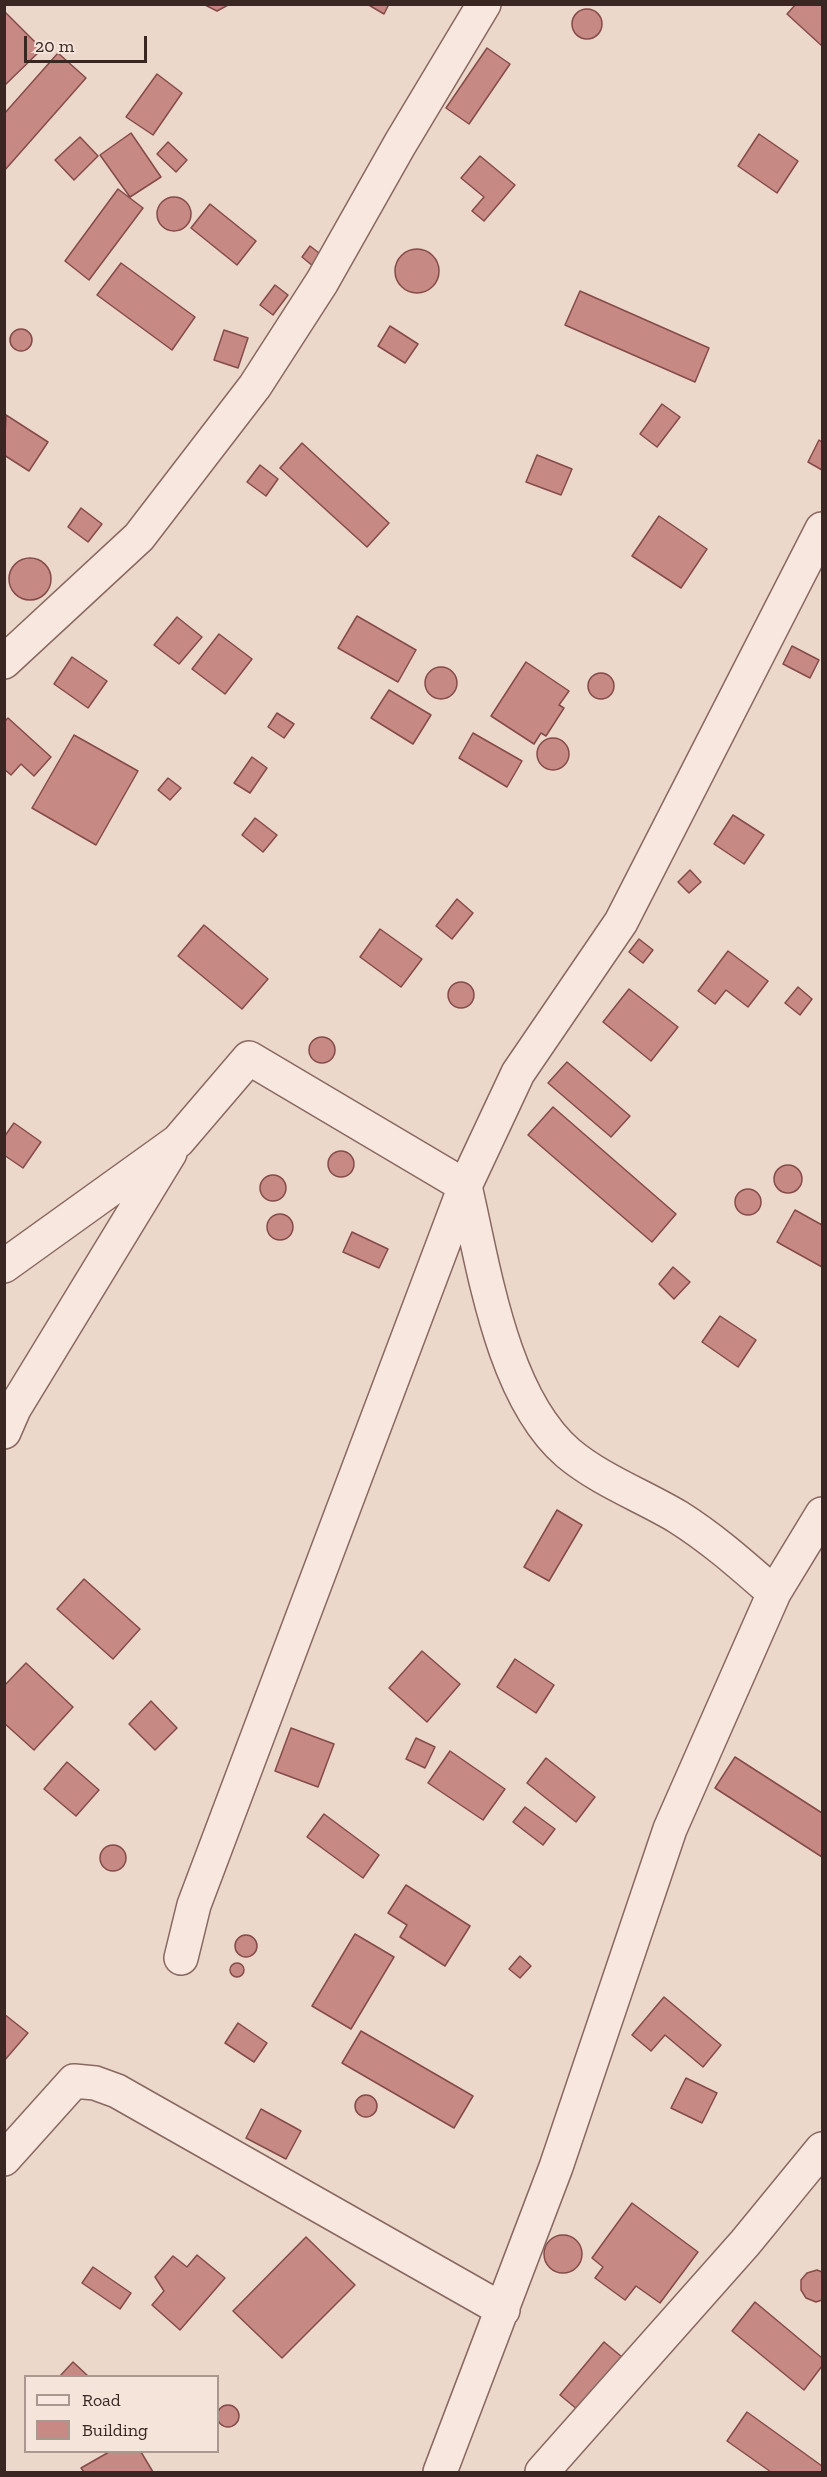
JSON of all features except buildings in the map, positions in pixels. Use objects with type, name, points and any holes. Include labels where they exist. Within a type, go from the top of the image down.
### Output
[{"type":"street","points":[[4,662],[139,537],[255,386],[322,282],[400,144],[484,4]]},
{"type":"street","points":[[181,1958],[194,1905],[465,1186],[518,1073],[621,922],[822,529]]},
{"type":"street","points":[[4,1432],[14,1408],[178,1141],[249,1058],[465,1186],[497,1322],[518,1381],[548,1432],[569,1454],[607,1479],[680,1518],[722,1548],[774,1593]]},
{"type":"street","points":[[4,1266],[178,1141]]},
{"type":"street","points":[[440,2472],[556,2167],[670,1829],[774,1593],[822,1514]]},
{"type":"street","points":[[4,2159],[74,2081],[95,2084],[117,2091],[503,2310]]},
{"type":"street","points":[[542,2472],[746,2243],[822,2149]]}]
